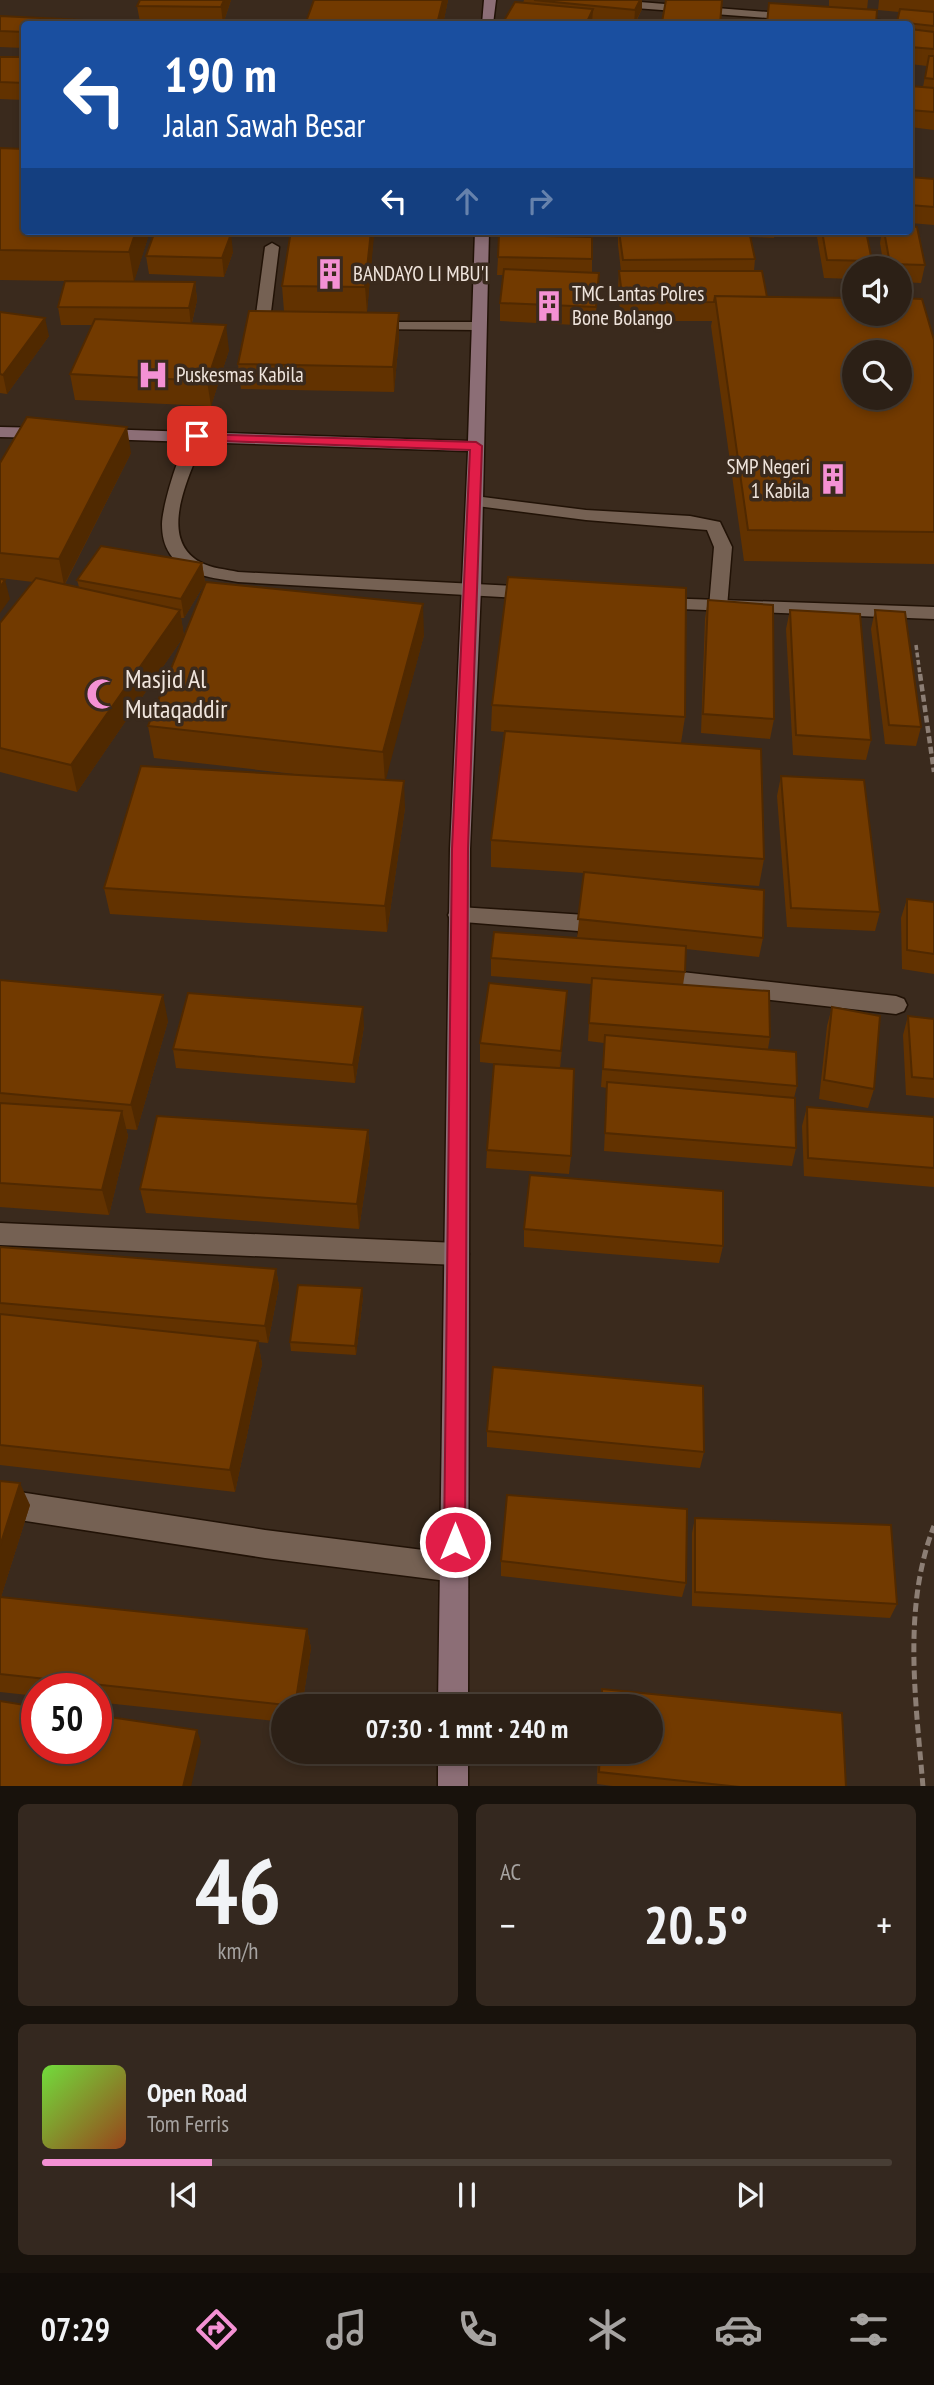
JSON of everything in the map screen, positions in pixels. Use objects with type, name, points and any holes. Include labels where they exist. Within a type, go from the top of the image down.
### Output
[{"type":"main road","points":[[488,21],[490,0]]},
{"type":"main road","points":[[453,1694],[459,915],[482,235]]},
{"type":"main road","points":[[0,432],[62,434]]},
{"type":"main road","points":[[87,434],[476,446]]},
{"type":"main road","points":[[453,1764],[453,1786]]},
{"type":"street","points":[[569,0],[759,19],[812,18]]},
{"type":"street","points":[[839,20],[852,21]]},
{"type":"street","points":[[272,247],[262,322],[271,326],[299,326]]},
{"type":"street","points":[[354,326],[479,326]]},
{"type":"street","points":[[197,436],[173,505],[170,525],[177,552],[189,564],[206,571],[239,577],[472,588],[555,595]]},
{"type":"street","points":[[475,501],[586,515],[690,521],[714,526],[723,547],[718,607]]},
{"type":"street","points":[[639,602],[934,614]]},
{"type":"street","points":[[459,915],[586,923],[590,929],[593,956],[599,969]]},
{"type":"street","points":[[634,976],[895,1005]]},
{"type":"street","points":[[0,1234],[457,1254]]},
{"type":"street","points":[[0,1503],[265,1544],[455,1568]]},
{"type":"path","points":[[912,612],[934,772]]},
{"type":"path","points":[[923,1786],[915,1619],[923,1546],[934,1526]]},
{"type":"building","points":[[140,0],[224,0],[221,7],[137,6]]},
{"type":"building","points":[[314,0],[443,0],[438,21],[306,21]]},
{"type":"building","points":[[534,0],[640,0],[635,10]]},
{"type":"building","points":[[666,0],[722,0],[720,21],[662,21]]},
{"type":"building","points":[[515,2],[593,9],[587,21],[504,21]]},
{"type":"building","points":[[769,3],[877,10],[876,21],[767,21]]},
{"type":"building","points":[[900,9],[934,12],[934,26],[913,24],[913,21],[897,21]]},
{"type":"building","points":[[0,16],[81,20],[21,21],[21,32],[0,31]]},
{"type":"building","points":[[913,29],[934,32],[934,49],[913,47]]},
{"type":"building","points":[[929,56],[934,56],[934,79],[925,78]]},
{"type":"building","points":[[0,57],[21,57],[21,83],[0,82]]},
{"type":"building","points":[[913,86],[934,88],[934,112],[913,110]]},
{"type":"building","points":[[0,148],[21,149],[21,235],[135,235],[129,252],[0,250]]},
{"type":"building","points":[[913,177],[934,179],[934,207],[913,205]]},
{"type":"building","points":[[913,226],[917,227],[925,265],[912,265],[912,256],[889,256],[885,235],[913,235]]},
{"type":"building","points":[[154,235],[231,235],[222,258],[146,256]]},
{"type":"building","name":"BANDAYO LI MBU'I","points":[[290,235],[371,235],[365,287],[282,286]]},
{"type":"building","points":[[499,235],[592,237],[592,259],[498,257]]},
{"type":"building","points":[[620,235],[750,235],[755,259],[623,260]]},
{"type":"building","points":[[823,235],[867,235],[871,256],[842,256],[842,260],[827,260]]},
{"type":"building","points":[[504,269],[599,273],[596,307],[500,303]]},
{"type":"building","points":[[619,271],[762,271],[767,297],[715,296],[714,302],[623,303]]},
{"type":"building","points":[[65,281],[195,282],[189,308],[58,307]]},
{"type":"building","name":"SMP Negeri 1 Kabila","points":[[715,296],[842,298],[842,326],[912,326],[912,299],[922,299],[934,340],[934,532],[748,530]]},
{"type":"building","points":[[249,311],[399,313],[393,367],[238,364]]},
{"type":"building","points":[[0,312],[45,318],[3,375],[0,374]]},
{"type":"building","points":[[95,319],[226,325],[207,381],[70,374]]},
{"type":"building","points":[[27,417],[127,427],[59,559],[0,553],[0,463]]},
{"type":"building","points":[[101,546],[202,563],[181,599],[77,580]]},
{"type":"building","points":[[508,577],[686,588],[685,717],[492,705]]},
{"type":"building","points":[[36,578],[180,610],[71,765],[0,748],[0,623]]},
{"type":"building","points":[[206,582],[423,604],[383,752],[148,726]]},
{"type":"building","points":[[708,600],[773,605],[774,719],[703,714]]},
{"type":"building","points":[[790,610],[860,614],[871,740],[796,735]]},
{"type":"building","points":[[875,610],[905,612],[921,727],[889,725]]},
{"type":"building","points":[[505,731],[761,749],[764,859],[491,840]]},
{"type":"building","points":[[141,766],[404,781],[385,906],[104,888]]},
{"type":"building","points":[[781,776],[864,780],[880,912],[791,908]]},
{"type":"building","points":[[584,872],[764,890],[763,938],[578,919]]},
{"type":"building","points":[[907,899],[934,902],[934,954],[907,950]]},
{"type":"building","points":[[494,932],[686,946],[685,972],[491,958]]},
{"type":"building","points":[[592,978],[769,991],[770,1037],[589,1023]]},
{"type":"building","points":[[0,980],[163,995],[131,1105],[0,1093]]},
{"type":"building","points":[[489,983],[567,991],[561,1051],[480,1043]]},
{"type":"building","points":[[188,993],[363,1007],[353,1065],[173,1049]]},
{"type":"building","points":[[832,1007],[880,1016],[874,1089],[824,1080]]},
{"type":"building","points":[[908,1016],[934,1019],[934,1079],[912,1077]]},
{"type":"building","points":[[605,1035],[796,1052],[797,1086],[603,1069]]},
{"type":"building","points":[[494,1064],[574,1069],[571,1156],[487,1150]]},
{"type":"building","points":[[607,1082],[795,1098],[796,1148],[605,1133]]},
{"type":"building","points":[[0,1103],[122,1111],[102,1190],[0,1183]]},
{"type":"building","points":[[807,1107],[934,1117],[934,1168],[808,1158]]},
{"type":"building","points":[[157,1116],[368,1130],[357,1204],[140,1189]]},
{"type":"building","points":[[530,1175],[723,1191],[723,1246],[524,1229]]},
{"type":"building","points":[[0,1247],[276,1269],[265,1326],[0,1303]]},
{"type":"building","points":[[298,1285],[362,1288],[355,1346],[290,1342]]},
{"type":"building","points":[[0,1314],[258,1341],[230,1470],[0,1445]]},
{"type":"building","points":[[493,1367],[703,1386],[704,1452],[487,1431]]},
{"type":"building","points":[[0,1481],[20,1483],[0,1546]]},
{"type":"building","points":[[507,1495],[687,1509],[686,1583],[501,1561]]},
{"type":"building","points":[[695,1518],[891,1525],[897,1604],[695,1592]]},
{"type":"building","points":[[0,1597],[307,1629],[297,1694],[271,1694],[271,1703],[112,1686],[112,1673],[21,1673],[21,1676],[0,1674]]},
{"type":"building","points":[[602,1689],[652,1694],[602,1694]]},
{"type":"building","points":[[663,1695],[842,1713],[846,1786],[731,1786],[599,1772],[599,1764],[663,1764]]},
{"type":"building","points":[[0,1701],[21,1704],[21,1764],[112,1764],[112,1717],[197,1730],[183,1786],[0,1786]]},
{"type":"place","name":"BANDAYO LI MBU'I","points":[[330,274]]},
{"type":"place","name":"TMC Lantas Polres Bone Bolango","points":[[549,306]]},
{"type":"place","name":"Puskesmas Kabila","points":[[153,375]]},
{"type":"place","name":"SMP Negeri 1 Kabila","points":[[833,479]]},
{"type":"place","name":"Masjid Al Mutaqaddir","points":[[102,694]]},
{"type":"route","points":[[197,436],[476,446],[460,849],[455,1542]]}]
